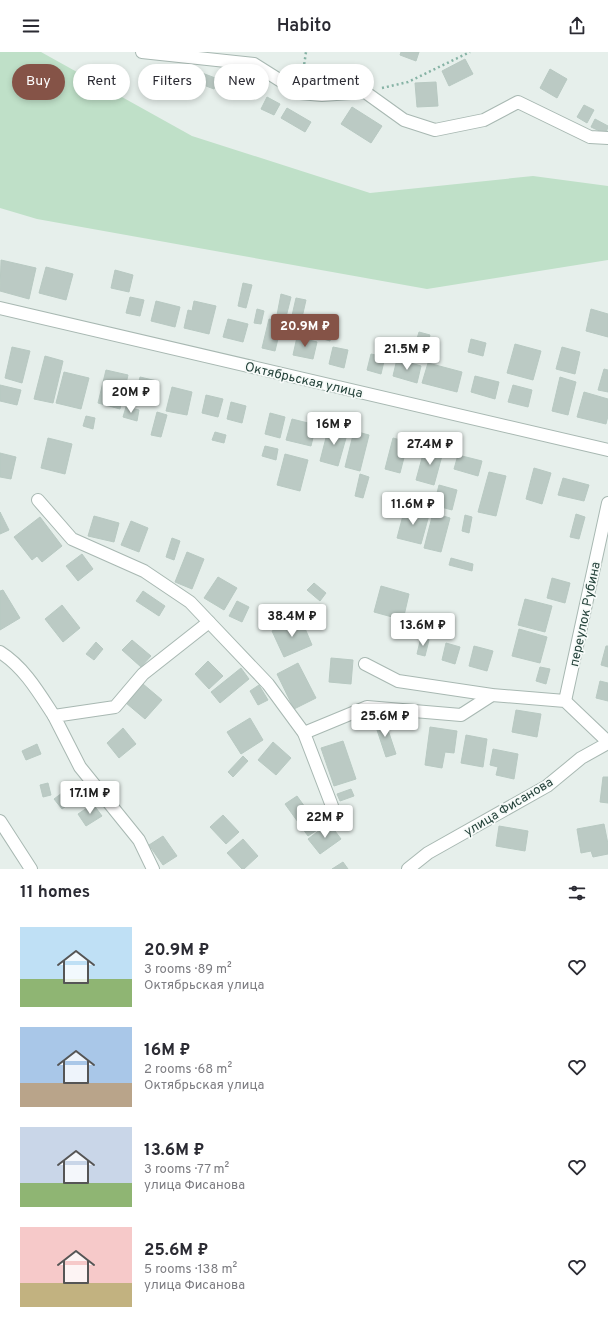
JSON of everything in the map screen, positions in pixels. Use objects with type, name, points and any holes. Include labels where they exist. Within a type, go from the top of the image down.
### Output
[{"type":"street","points":[[142,52],[254,64],[277,78]]},
{"type":"street","points":[[374,98],[404,120],[436,130],[484,120],[518,102],[590,137],[608,138]]},
{"type":"street","name":"Октябрьская улица","points":[[0,308],[608,450]]},
{"type":"street","points":[[38,500],[72,539],[144,571],[190,602],[268,684],[304,733],[332,806]]},
{"type":"street","name":"переулок Рубина","points":[[565,701],[608,503]]},
{"type":"street","points":[[54,716],[115,707],[143,674],[209,622]]},
{"type":"street","points":[[0,652],[9,657],[35,686],[54,716],[80,767],[139,840],[153,869]]},
{"type":"street","points":[[365,664],[398,681],[492,695],[565,701]]},
{"type":"street","points":[[304,733],[367,706],[461,715],[492,695]]},
{"type":"street","name":"улица Фисанова","points":[[408,869],[428,853],[546,786],[581,758],[608,743],[565,701]]},
{"type":"street","points":[[0,821],[32,869]]},
{"type":"path","points":[[304,64],[306,52]]},
{"type":"path","points":[[374,90],[408,82],[470,52]]},
{"type":"green space","points":[[0,52],[41,52],[63,64],[12,64],[12,100],[65,100],[65,65],[73,70],[73,100],[127,100],[192,136],[370,193],[533,176],[608,186],[608,260],[427,289],[37,219],[0,208]]},
{"type":"building","points":[[401,52],[419,52],[416,61],[400,55]]},
{"type":"building","points":[[465,59],[473,74],[449,86],[442,71]]},
{"type":"building","points":[[550,69],[567,79],[557,98],[540,88]]},
{"type":"building","points":[[206,74],[214,78],[214,89],[206,86]]},
{"type":"building","points":[[436,82],[438,106],[417,107],[415,83]]},
{"type":"building","points":[[269,98],[280,104],[274,115],[261,109],[266,100],[269,100]]},
{"type":"building","points":[[584,105],[594,110],[587,123],[577,117]]},
{"type":"building","points":[[352,107],[382,126],[371,143],[341,124]]},
{"type":"building","points":[[287,108],[311,122],[305,132],[281,118]]},
{"type":"building","points":[[595,119],[608,126],[606,134],[591,127]]},
{"type":"building","points":[[1,260],[36,268],[29,299],[0,291]]},
{"type":"building","points":[[46,267],[73,274],[66,300],[39,293]]},
{"type":"building","points":[[115,270],[133,275],[129,292],[111,288]]},
{"type":"building","points":[[243,283],[252,285],[246,308],[238,306]]},
{"type":"building","points":[[281,294],[291,297],[286,317],[277,315]]},
{"type":"building","points":[[130,297],[144,300],[140,316],[126,313]]},
{"type":"building","points":[[296,298],[306,300],[301,322],[291,320]]},
{"type":"building","points":[[156,301],[180,307],[175,327],[151,321]]},
{"type":"building","points":[[194,301],[216,306],[209,334],[184,328],[188,310],[192,311]]},
{"type":"building","points":[[257,309],[264,311],[261,324],[254,323]]},
{"type":"building","points":[[591,309],[608,314],[608,337],[586,331]]},
{"type":"building","points":[[325,317],[335,319],[330,341],[320,338]]},
{"type":"building","points":[[228,319],[248,324],[243,342],[223,337]]},
{"type":"building","points":[[269,319],[282,322],[275,351],[262,348]]},
{"type":"building","points":[[419,332],[430,335],[423,362],[411,359]]},
{"type":"building","points":[[297,337],[317,342],[313,359],[293,355]]},
{"type":"building","points":[[471,339],[486,343],[483,356],[468,352]]},
{"type":"building","points":[[515,344],[541,351],[533,380],[507,373]]},
{"type":"building","points":[[12,347],[30,351],[22,383],[5,378]]},
{"type":"building","points":[[333,347],[348,350],[344,368],[329,364]]},
{"type":"building","points":[[562,347],[580,352],[575,374],[556,369]]},
{"type":"building","points":[[371,354],[385,357],[381,374],[367,370]]},
{"type":"building","points":[[45,356],[63,361],[53,403],[34,399]]},
{"type":"building","points":[[397,359],[421,366],[417,383],[393,376]]},
{"type":"building","points":[[428,363],[462,372],[457,392],[422,383]]},
{"type":"building","points":[[604,369],[608,370],[608,392],[598,390]]},
{"type":"building","points":[[106,370],[128,375],[120,409],[98,403]]},
{"type":"building","points":[[64,372],[89,378],[81,409],[56,403]]},
{"type":"building","points":[[475,376],[499,382],[495,399],[471,392]]},
{"type":"building","points":[[140,377],[157,381],[153,398],[136,394]]},
{"type":"building","points":[[560,377],[576,382],[568,415],[552,411]]},
{"type":"building","points":[[0,385],[21,390],[17,405],[0,401]]},
{"type":"building","points":[[513,385],[532,390],[528,407],[508,402]]},
{"type":"building","points":[[172,387],[192,392],[187,415],[166,411]]},
{"type":"building","points":[[584,392],[608,399],[608,416],[606,424],[577,417]]},
{"type":"building","points":[[206,395],[223,399],[218,417],[202,413]]},
{"type":"building","points":[[231,402],[246,406],[242,423],[227,419]]},
{"type":"building","points":[[126,407],[139,410],[137,421],[123,417]]},
{"type":"building","points":[[157,412],[167,415],[161,437],[151,435]]},
{"type":"building","points":[[270,413],[285,417],[280,438],[265,434]]},
{"type":"building","points":[[86,416],[95,418],[93,429],[83,426]]},
{"type":"building","points":[[292,419],[316,425],[311,446],[286,440]]},
{"type":"building","points":[[329,426],[348,431],[338,466],[320,461]]},
{"type":"building","points":[[354,431],[369,435],[360,471],[345,467]]},
{"type":"building","points":[[215,432],[226,435],[224,443],[212,440]]},
{"type":"building","points":[[48,438],[72,444],[65,474],[41,468]]},
{"type":"building","points":[[393,438],[408,442],[400,473],[385,469]]},
{"type":"building","points":[[265,446],[278,449],[276,460],[262,456]]},
{"type":"building","points":[[425,447],[443,452],[434,485],[416,480]]},
{"type":"building","points":[[0,453],[16,457],[11,479],[0,477]]},
{"type":"building","points":[[285,454],[308,460],[300,491],[277,485]]},
{"type":"building","points":[[458,455],[482,461],[478,476],[454,469]]},
{"type":"building","points":[[534,468],[551,473],[542,504],[526,499]]},
{"type":"building","points":[[489,472],[506,476],[496,516],[478,512]]},
{"type":"building","points":[[360,474],[369,477],[363,498],[355,496]]},
{"type":"building","points":[[563,478],[589,485],[584,501],[558,495]]},
{"type":"building","points":[[439,485],[457,490],[452,510],[434,505]]},
{"type":"building","points":[[405,508],[429,515],[421,544],[397,538]]},
{"type":"building","points":[[0,512],[9,530],[0,534]]},
{"type":"building","points":[[433,513],[450,518],[441,552],[424,548]]},
{"type":"building","points":[[576,514],[585,517],[579,539],[570,537]]},
{"type":"building","points":[[465,515],[472,517],[469,533],[462,531]]},
{"type":"building","points":[[94,516],[119,523],[114,542],[88,536]]},
{"type":"building","points":[[40,517],[62,546],[42,562],[37,556],[32,560],[14,537]]},
{"type":"building","points":[[131,521],[148,528],[139,552],[121,545]]},
{"type":"building","points":[[172,538],[180,541],[174,560],[166,557]]},
{"type":"building","points":[[187,552],[204,559],[192,589],[175,582]]},
{"type":"building","points":[[82,554],[93,569],[78,581],[66,566]]},
{"type":"building","points":[[451,558],[473,564],[472,571],[449,565]]},
{"type":"building","points":[[218,577],[237,588],[224,610],[204,598]]},
{"type":"building","points":[[552,578],[570,583],[565,603],[547,598]]},
{"type":"building","points":[[314,583],[326,593],[320,601],[307,590]]},
{"type":"building","points":[[381,586],[409,594],[403,620],[374,612]]},
{"type":"building","points":[[3,590],[20,618],[0,630],[0,591]]},
{"type":"building","points":[[143,591],[165,606],[159,616],[136,601]]},
{"type":"building","points":[[525,599],[552,606],[545,632],[518,625]]},
{"type":"building","points":[[237,601],[249,607],[242,622],[229,616]]},
{"type":"building","points":[[62,605],[80,628],[63,642],[45,619]]},
{"type":"building","points":[[301,619],[312,645],[284,657],[272,631]]},
{"type":"building","points":[[519,629],[547,637],[540,663],[512,656]]},
{"type":"building","points":[[421,637],[429,640],[425,656],[417,654]]},
{"type":"building","points":[[132,640],[151,656],[141,667],[122,650]]},
{"type":"building","points":[[96,642],[103,649],[94,660],[86,654]]},
{"type":"building","points":[[446,643],[460,647],[455,664],[442,660]]},
{"type":"building","points":[[474,646],[493,651],[487,671],[469,666]]},
{"type":"building","points":[[606,646],[608,646],[608,667],[601,665]]},
{"type":"building","points":[[331,658],[353,660],[351,684],[329,682]]},
{"type":"building","points":[[208,661],[223,676],[209,689],[195,674]]},
{"type":"building","points":[[298,663],[316,698],[294,709],[277,674]]},
{"type":"building","points":[[540,667],[550,669],[546,684],[536,681]]},
{"type":"building","points":[[241,668],[249,679],[220,703],[211,692]]},
{"type":"building","points":[[600,681],[608,683],[608,701],[596,698]]},
{"type":"building","points":[[143,684],[162,700],[145,719],[126,703]]},
{"type":"building","points":[[259,685],[268,700],[258,705],[250,691]]},
{"type":"building","points":[[516,710],[541,714],[537,737],[512,732]]},
{"type":"building","points":[[250,718],[263,740],[241,754],[227,732]]},
{"type":"building","points":[[384,718],[396,754],[386,757],[374,721]]},
{"type":"building","points":[[430,727],[457,731],[454,753],[445,752],[442,768],[425,765]]},
{"type":"building","points":[[123,728],[136,744],[119,758],[107,743]]},
{"type":"building","points":[[466,735],[487,739],[483,767],[461,763]]},
{"type":"building","points":[[343,741],[356,779],[334,786],[321,748]]},
{"type":"building","points":[[273,742],[291,758],[276,775],[258,760]]},
{"type":"building","points":[[37,744],[41,754],[26,760],[22,751]]},
{"type":"building","points":[[493,749],[518,754],[514,779],[496,775],[498,767],[490,765]]},
{"type":"building","points":[[243,756],[248,761],[233,777],[228,772]]},
{"type":"building","points":[[603,777],[608,777],[608,803],[600,802]]},
{"type":"building","points":[[48,783],[51,795],[43,797],[40,785]]},
{"type":"building","points":[[70,787],[77,798],[62,809],[54,799]]},
{"type":"building","points":[[351,789],[354,796],[340,801],[337,794]]},
{"type":"building","points":[[297,796],[320,828],[308,836],[285,804]]},
{"type":"building","points":[[93,804],[102,816],[86,826],[78,814]]},
{"type":"building","points":[[223,815],[239,832],[226,844],[210,827]]},
{"type":"building","points":[[329,823],[341,839],[320,854],[308,839]]},
{"type":"building","points":[[604,824],[608,844],[608,854],[593,857],[591,851],[581,853],[577,829]]},
{"type":"building","points":[[499,826],[528,831],[525,851],[496,846]]},
{"type":"building","points":[[163,836],[177,856],[163,865],[149,845]]},
{"type":"building","points":[[243,839],[258,856],[244,869],[242,869],[227,853]]},
{"type":"building","points":[[343,862],[348,869],[332,869]]}]
